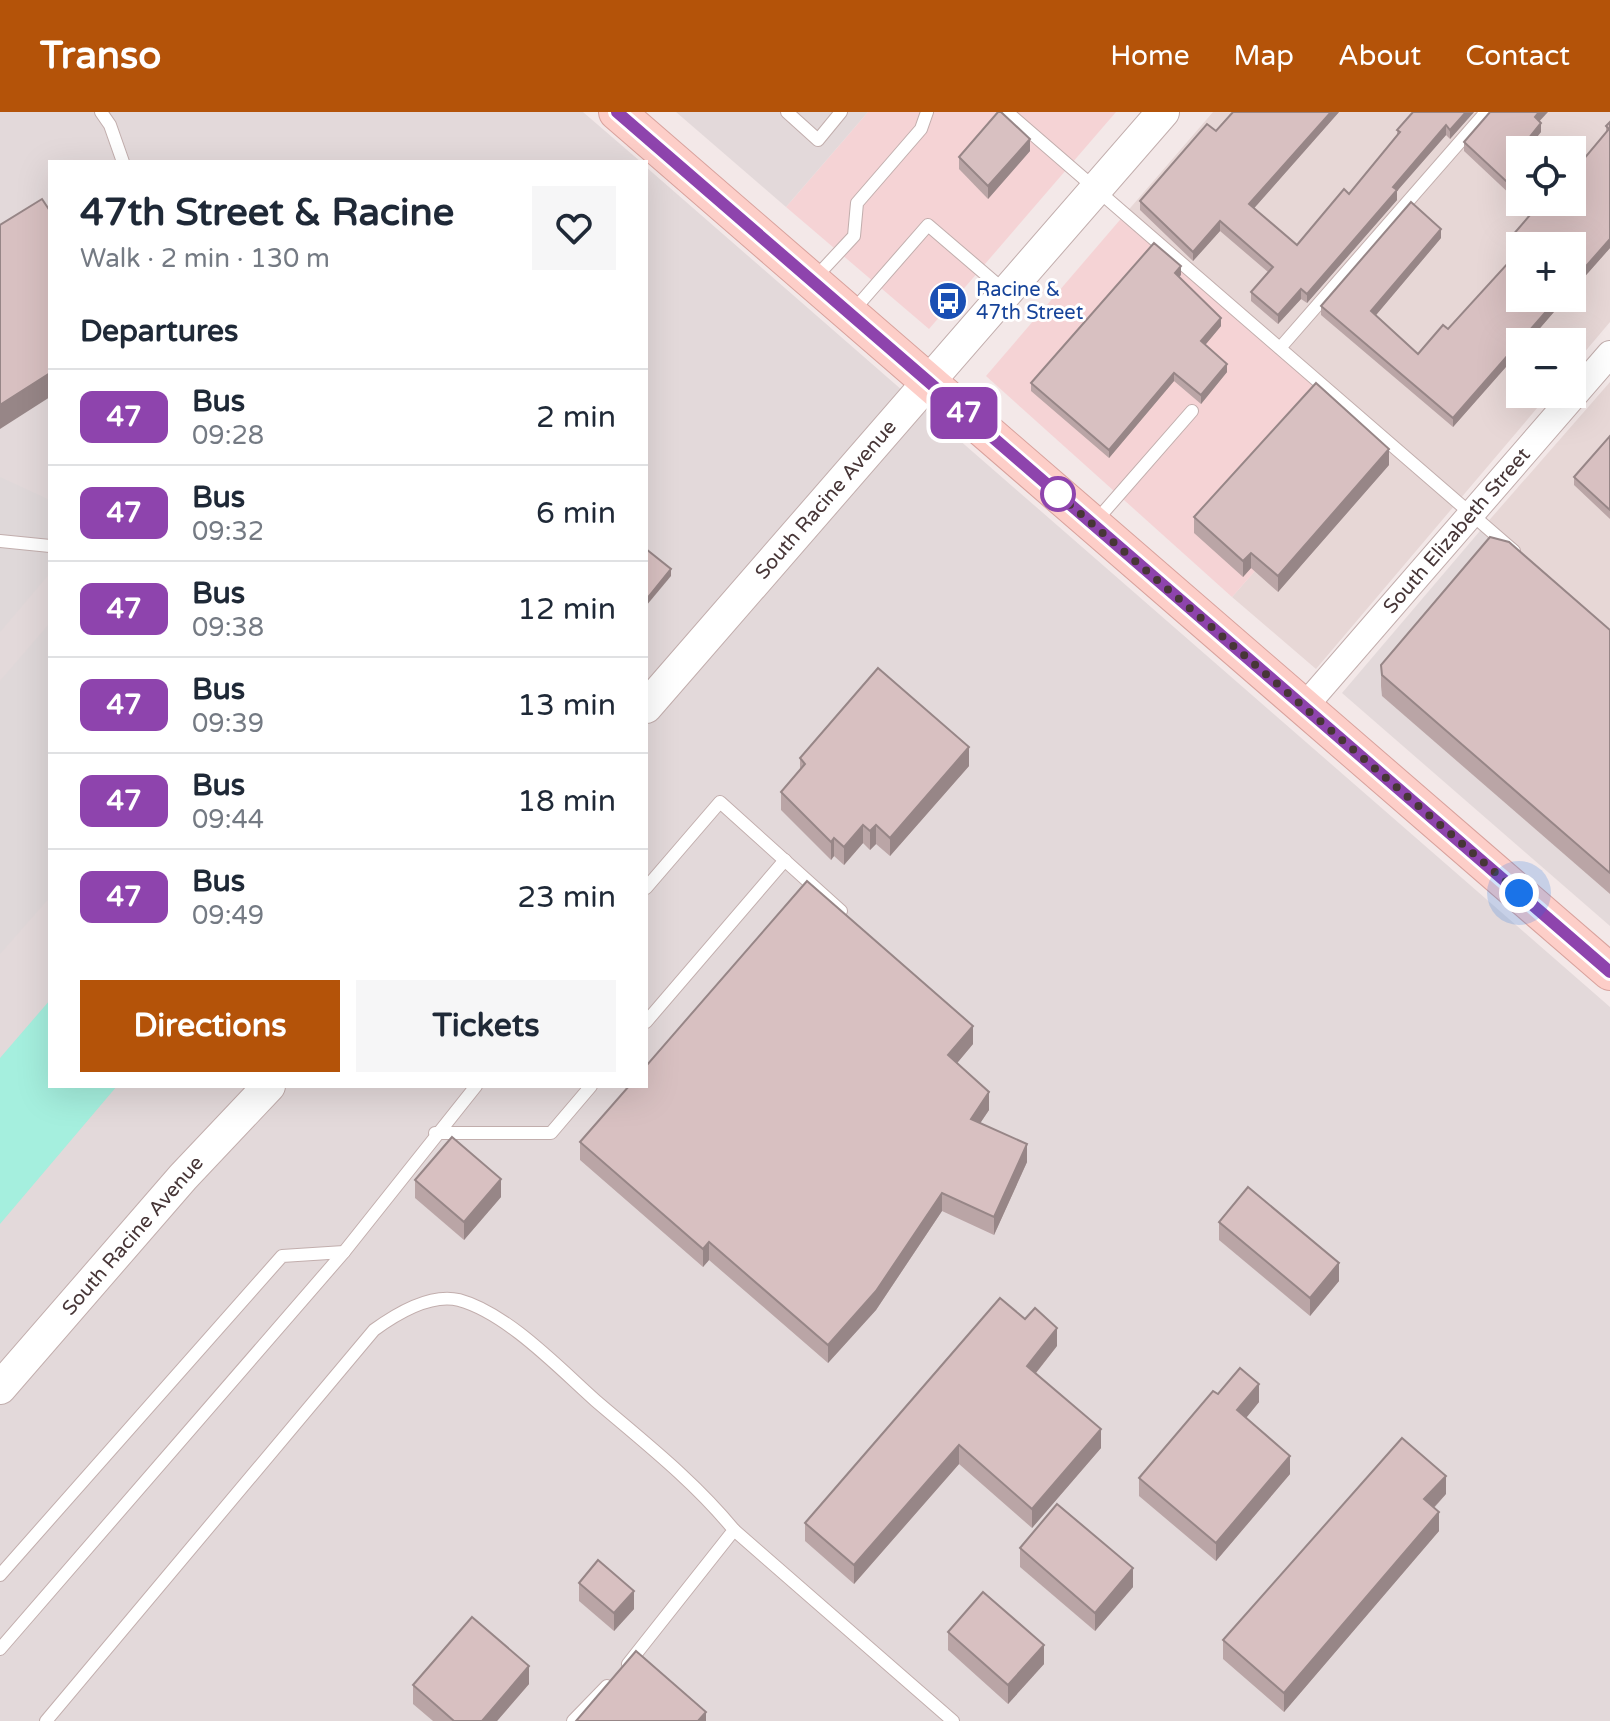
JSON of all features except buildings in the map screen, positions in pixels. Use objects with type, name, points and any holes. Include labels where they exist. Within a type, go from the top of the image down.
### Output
[{"type":"main road","points":[[617,112],[1610,972]]},
{"type":"street","name":"South Racine Avenue","points":[[648,705],[1163,112]]},
{"type":"street","name":"South Elizabeth Street","points":[[1304,707],[1610,354]]},
{"type":"street","name":"South Racine Avenue","points":[[0,1388],[183,1177],[267,1088]]},
{"type":"lane","points":[[101,112],[110,125],[122,160]]},
{"type":"lane","points":[[787,112],[818,140],[841,112]]},
{"type":"lane","points":[[812,281],[854,236],[857,203],[921,129],[927,112]]},
{"type":"lane","points":[[1007,112],[1527,562]]},
{"type":"lane","points":[[1280,348],[1486,112]]},
{"type":"lane","points":[[850,315],[928,225],[1007,293]]},
{"type":"lane","points":[[1093,524],[1192,411]]},
{"type":"lane","points":[[0,541],[48,546]]},
{"type":"lane","points":[[648,886],[720,802],[855,923]]},
{"type":"lane","points":[[648,1020],[785,860]]},
{"type":"lane","points":[[0,1649],[344,1252],[435,1133],[474,1088]]},
{"type":"lane","points":[[435,1133],[551,1133],[589,1088]]},
{"type":"lane","points":[[0,1575],[282,1256],[344,1252]]},
{"type":"lane","points":[[46,1721],[374,1330],[401,1311],[456,1299],[485,1310],[539,1351],[707,1497],[734,1530],[953,1721]]},
{"type":"lane","points":[[622,1670],[734,1530]]},
{"type":"lane","points":[[573,1721],[613,1680]]},
{"type":"shaded area","points":[[0,112],[583,112],[639,160],[48,160],[48,1088],[648,1088],[648,169],[1610,1007],[1610,1721],[0,1721]]},
{"type":"shaded area","points":[[676,112],[868,112],[786,207]]},
{"type":"shaded area","points":[[868,112],[1116,112],[929,329],[786,207]]},
{"type":"shaded area","points":[[1213,112],[1610,112],[1610,322],[1586,350],[1586,328],[1506,328],[1506,408],[1537,408],[1316,669],[1232,597],[1377,432],[1125,214]]},
{"type":"shaded area","points":[[1125,214],[1378,432],[1232,597],[986,376]]},
{"type":"shaded area","points":[[1610,382],[1610,635],[1485,525]]},
{"type":"shaded area","points":[[0,477],[48,499],[48,575],[0,632]]},
{"type":"shaded area","points":[[1485,525],[1610,635],[1610,926],[1342,693]]},
{"type":"shaded area","points":[[48,625],[48,899],[0,954],[0,681]]},
{"type":"shaded area","points":[[48,1002],[48,1088],[115,1088],[0,1224],[0,1058]]},
{"type":"bus line","name":"47","points":[[617,112],[1610,972]]},
{"type":"place","name":"Racine & 47th Street","points":[[948,301]]},
{"type":"route","points":[[1058,494],[1053,490],[1519,893]]}]
